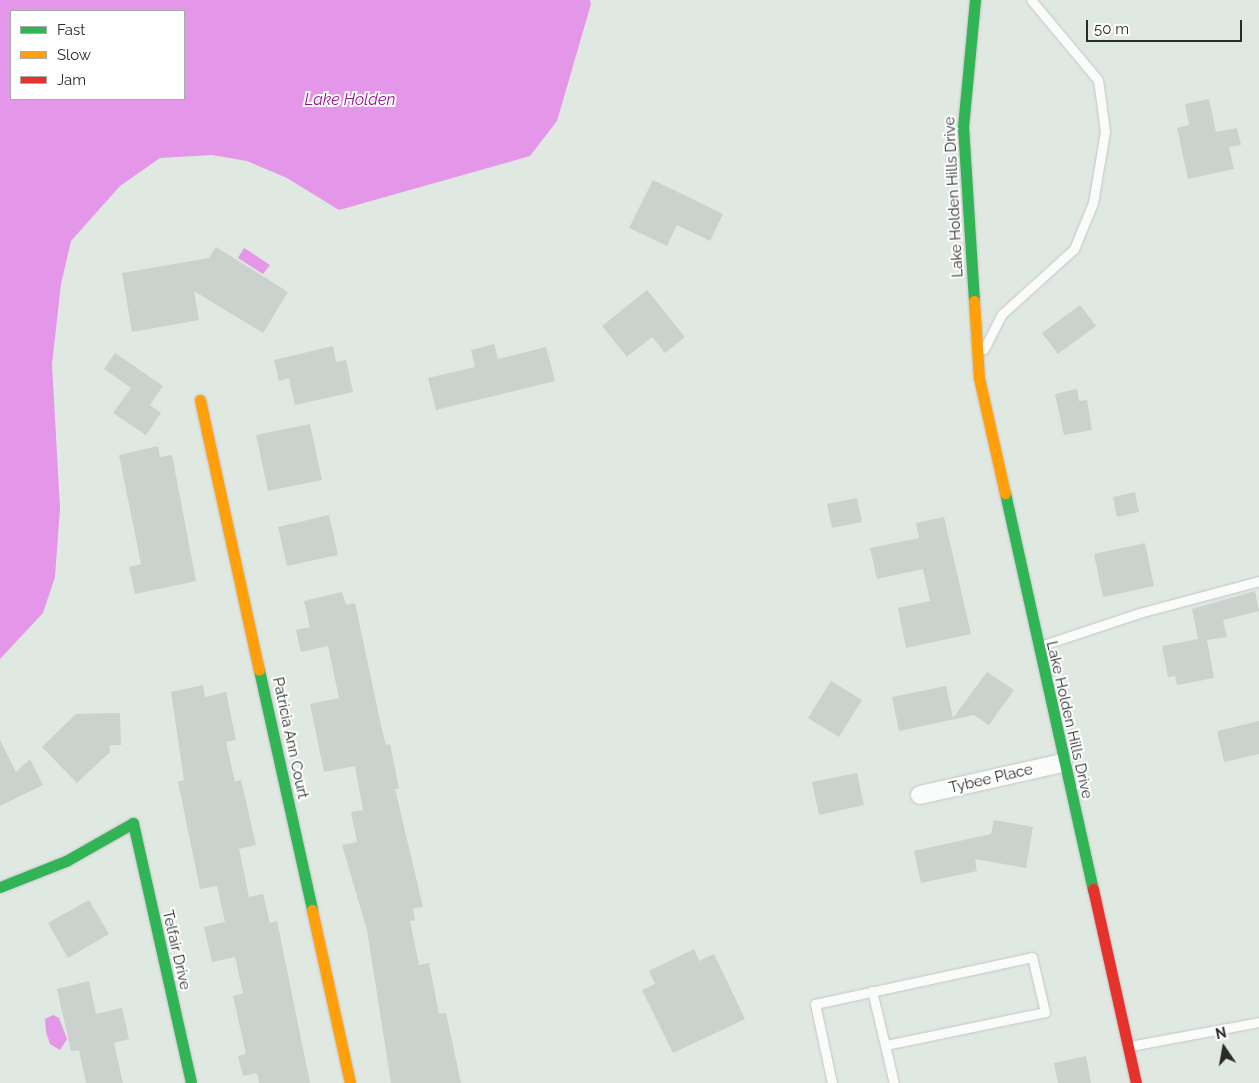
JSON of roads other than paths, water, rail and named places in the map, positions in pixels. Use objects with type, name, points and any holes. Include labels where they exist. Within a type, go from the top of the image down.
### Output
[{"type":"street","name":"Lake Holden Hills Drive","points":[[975,0],[963,127],[977,362],[1062,763],[1136,1083]]},
{"type":"street","name":"Patricia Ann Court","points":[[200,400],[350,1083]]},
{"type":"street","name":"Tybee Place","points":[[920,795],[1062,763]]},
{"type":"street","name":"Telfair Drive","points":[[0,887],[66,861],[133,823],[190,1083]]},
{"type":"lane","points":[[977,362],[1002,314],[1074,249],[1093,203],[1105,131],[1098,80],[1032,0]]},
{"type":"lane","points":[[1037,647],[1139,613],[1259,581]]},
{"type":"lane","points":[[832,1083],[815,1004],[1032,957],[1045,1012],[885,1045]]},
{"type":"lane","points":[[872,992],[894,1083]]},
{"type":"lane","points":[[1127,1046],[1259,1022]]},
{"type":"water","name":"Lake Holden","points":[[0,0],[590,0],[591,4],[557,121],[530,156],[339,210],[287,178],[247,161],[212,155],[160,158],[120,186],[71,241],[61,284],[52,364],[60,508],[55,577],[43,613],[0,659]]},
{"type":"water","points":[[244,248],[270,265],[263,274],[238,258]]},
{"type":"water","points":[[53,1015],[59,1018],[67,1039],[60,1050],[50,1044],[46,1032],[45,1019]]}]
